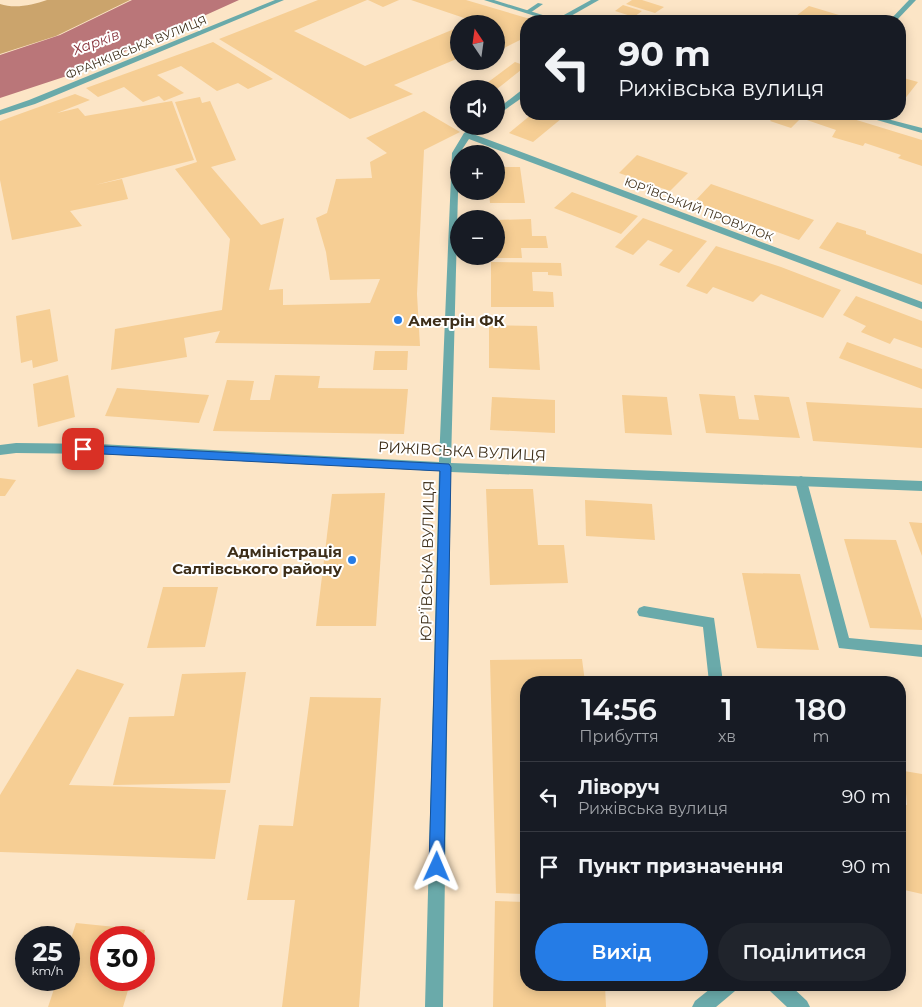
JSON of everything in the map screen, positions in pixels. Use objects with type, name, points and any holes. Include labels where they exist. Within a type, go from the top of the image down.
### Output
[{"type":"street","name":"ФРАНКІВСЬКА ВУЛИЦЯ","points":[[0,113],[32,102],[281,0]]},
{"type":"street","points":[[487,0],[538,15]]},
{"type":"street","points":[[569,15],[596,0]]},
{"type":"street","points":[[898,15],[913,0]]},
{"type":"street","points":[[528,12],[540,4]]},
{"type":"street","points":[[505,107],[520,96]]},
{"type":"street","points":[[882,120],[922,131]]},
{"type":"street","name":"ЮР’ЇВСЬКИЙ ПРОВУЛОК","points":[[468,135],[922,306]]},
{"type":"street","name":"ЮР’ЇВСЬКА ВУЛИЦЯ","points":[[434,1007],[445,467],[456,153],[468,135]]},
{"type":"street","name":"РИЖІВСЬКА ВУЛИЦЯ","points":[[0,450],[16,448],[99,449],[445,467],[922,486]]},
{"type":"street","points":[[802,481],[844,644],[922,651]]},
{"type":"street","points":[[644,612],[709,622],[715,676]]},
{"type":"street","points":[[701,1007],[721,991]]},
{"type":"street","points":[[783,991],[801,1007]]},
{"type":"shaded area","points":[[47,0],[130,0],[56,36],[0,54],[0,4],[24,6]]},
{"type":"water","name":"Харків","points":[[132,0],[239,0],[82,71],[0,98],[0,55],[60,35]]},
{"type":"building","points":[[318,0],[367,0],[294,31],[365,66],[450,31],[450,62],[394,85],[413,94],[350,119],[219,39]]},
{"type":"building","points":[[368,0],[399,0],[383,7]]},
{"type":"building","points":[[411,0],[466,0],[520,16],[520,40],[505,48],[505,15],[455,15]]},
{"type":"building","points":[[632,0],[642,0],[664,7],[655,13],[626,4]]},
{"type":"building","points":[[623,5],[642,11],[637,15],[628,15],[615,11]]},
{"type":"building","points":[[809,6],[839,15],[797,15]]},
{"type":"building","points":[[213,42],[273,79],[248,89],[238,83],[217,91],[181,66],[157,75],[184,93],[164,101],[159,96],[143,102],[124,87],[98,97],[86,88]]},
{"type":"building","points":[[515,62],[520,64],[520,71],[505,83],[505,80],[491,80]]},
{"type":"building","points":[[906,79],[918,82],[906,97]]},
{"type":"building","points":[[75,94],[90,100],[57,113],[78,108],[85,116],[172,101],[194,160],[95,185],[122,179],[128,199],[70,211],[82,226],[12,240],[0,180],[0,121]]},
{"type":"building","points":[[200,97],[202,103],[210,101],[236,160],[211,167],[261,225],[284,218],[269,290],[283,289],[283,305],[370,303],[380,279],[330,280],[326,252],[316,218],[327,213],[336,179],[372,178],[370,162],[387,153],[366,138],[424,111],[450,126],[450,135],[454,135],[424,150],[417,294],[420,346],[215,343],[220,331],[184,338],[187,357],[111,370],[115,329],[222,310],[230,239],[175,169],[197,162],[175,102]]},
{"type":"building","points":[[525,120],[560,120],[533,142],[509,133]]},
{"type":"building","points":[[771,120],[799,120],[791,128]]},
{"type":"building","points":[[807,120],[857,120],[922,140],[922,166],[898,158],[901,155],[865,143],[863,146],[832,137],[836,130]]},
{"type":"building","points":[[637,155],[688,173],[670,191],[619,173]]},
{"type":"building","points":[[505,167],[520,167],[525,203],[490,203],[490,200],[505,200]]},
{"type":"building","points":[[711,184],[814,220],[799,240],[694,202]]},
{"type":"building","points":[[572,192],[638,216],[621,234],[554,208]]},
{"type":"building","points":[[643,218],[707,241],[679,273],[659,265],[673,250],[648,240],[633,255],[615,247]]},
{"type":"building","points":[[531,219],[532,236],[546,236],[548,248],[521,248],[522,258],[505,258],[505,220]]},
{"type":"building","points":[[837,222],[866,231],[866,234],[922,254],[922,285],[819,248]]},
{"type":"building","points":[[716,246],[781,267],[841,290],[823,318],[761,294],[753,302],[713,287],[707,294],[686,286]]},
{"type":"building","points":[[505,262],[561,263],[562,276],[548,275],[548,272],[532,272],[533,291],[553,292],[554,307],[491,307],[491,265],[505,265]]},
{"type":"building","points":[[856,296],[922,321],[922,348],[894,338],[890,344],[861,332],[866,326],[843,315]]},
{"type":"building","points":[[50,309],[58,361],[33,368],[32,360],[21,363],[16,316]]},
{"type":"building","points":[[489,325],[537,326],[540,370],[489,368]]},
{"type":"building","points":[[847,342],[922,369],[922,389],[839,358]]},
{"type":"building","points":[[375,351],[408,351],[407,370],[373,370]]},
{"type":"building","points":[[68,375],[75,417],[38,427],[33,384]]},
{"type":"building","points":[[275,375],[320,376],[318,388],[408,389],[404,434],[213,431],[227,380],[254,381],[250,400],[270,400]]},
{"type":"building","points":[[117,388],[209,395],[199,423],[105,416]]},
{"type":"building","points":[[699,394],[735,396],[739,419],[759,420],[754,395],[789,397],[800,438],[706,433]]},
{"type":"building","points":[[622,395],[667,397],[672,435],[625,433]]},
{"type":"building","points":[[492,397],[555,400],[555,433],[490,430]]},
{"type":"building","points":[[806,402],[922,408],[922,448],[813,441]]},
{"type":"building","points":[[0,478],[16,480],[5,496],[0,496]]},
{"type":"building","points":[[486,489],[533,489],[538,545],[564,545],[568,583],[490,585]]},
{"type":"building","name":"Адміністрація Салтівського району","points":[[385,493],[376,626],[316,626],[332,494]]},
{"type":"building","points":[[585,500],[652,504],[655,540],[586,536]]},
{"type":"building","points":[[909,522],[922,523],[922,556]]},
{"type":"building","points":[[844,539],[896,540],[922,619],[922,630],[870,628]]},
{"type":"building","points":[[742,573],[800,574],[819,650],[757,648]]},
{"type":"building","points":[[163,587],[218,587],[205,647],[147,648]]},
{"type":"building","points":[[582,659],[584,676],[520,676],[520,894],[496,893],[490,660]]},
{"type":"building","points":[[77,669],[124,684],[69,785],[226,790],[215,859],[0,852],[0,795]]},
{"type":"building","points":[[246,672],[230,783],[113,785],[129,717],[174,716],[182,674]]},
{"type":"building","points":[[310,697],[381,698],[359,1007],[282,1007],[295,900],[247,900],[259,825],[293,826]]},
{"type":"building","points":[[906,771],[922,774],[922,894],[906,890]]},
{"type":"building","points":[[495,901],[520,902],[520,991],[605,991],[606,1007],[493,1007]]},
{"type":"building","points":[[76,923],[106,926],[90,926],[90,991],[128,991],[123,1007],[48,1007],[53,991],[80,991],[80,926],[75,926]]},
{"type":"place","name":"Аметрін ФК","points":[[398,320]]},
{"type":"place","name":"Адміністрація Салтівського району","points":[[352,560]]},
{"type":"route","points":[[83,449],[445,467],[437,867]]}]
